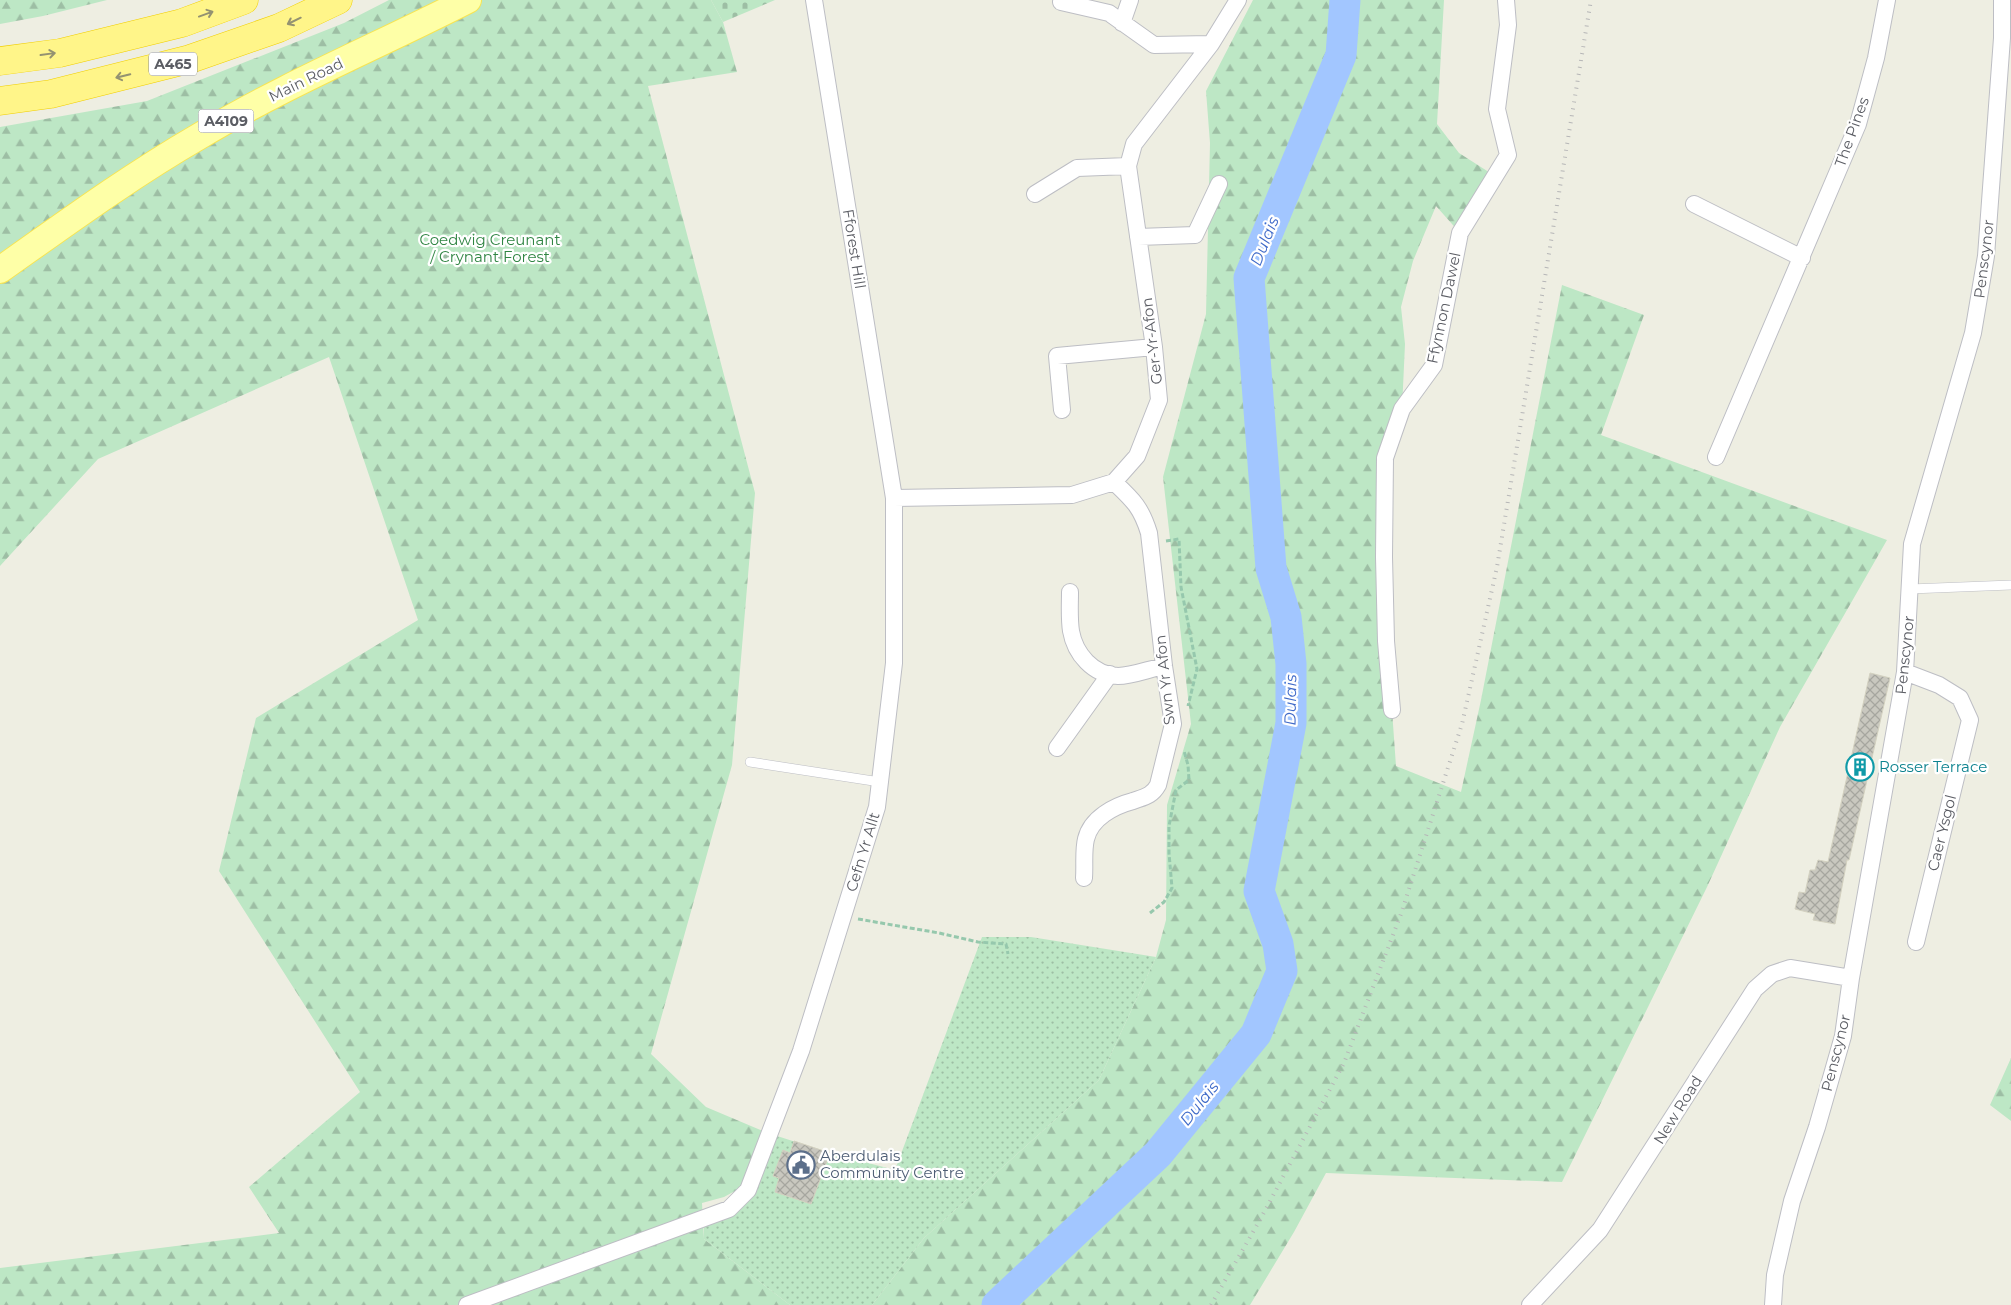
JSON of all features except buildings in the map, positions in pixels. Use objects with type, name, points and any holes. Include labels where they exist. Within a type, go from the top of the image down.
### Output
[{"type":"highway","name":"A465","points":[[0,61],[60,53],[182,23],[244,0]]},
{"type":"highway","name":"A465","points":[[0,101],[51,94],[190,59],[279,28],[338,0]]},
{"type":"main road","name":"Main Road","points":[[0,270],[126,181],[199,136],[273,95],[468,0]]},
{"type":"street","name":"Fforest Hill","points":[[814,0],[894,498]]},
{"type":"street","points":[[1122,22],[1130,0]]},
{"type":"street","name":"Ger-Yr-Afon","points":[[1114,482],[1137,456],[1159,400],[1154,347],[1128,166],[1134,144],[1211,44],[1238,0]]},
{"type":"street","name":"Ffynnon Dawel","points":[[1392,710],[1386,632],[1384,557],[1385,458],[1402,409],[1434,365],[1460,233],[1508,155],[1497,109],[1508,25],[1506,0]]},
{"type":"street","name":"The Pines","points":[[1716,457],[1858,124],[1876,58],[1887,0]]},
{"type":"street","name":"Penscynor","points":[[1773,1305],[1775,1275],[1792,1201],[1817,1127],[1843,1036],[1851,978],[1905,672],[1912,544],[1973,333],[1986,256],[2006,40],[2002,0]]},
{"type":"street","points":[[1061,2],[1109,14],[1154,45],[1211,44]]},
{"type":"street","points":[[1035,194],[1076,168],[1128,166]]},
{"type":"street","points":[[1138,237],[1195,235],[1219,184]]},
{"type":"street","points":[[1694,204],[1802,258]]},
{"type":"street","points":[[1062,410],[1057,356],[1154,347]]},
{"type":"street","points":[[894,498],[1072,495],[1114,482]]},
{"type":"street","name":"Swn Yr Afon","points":[[1084,878],[1086,838],[1092,827],[1100,817],[1113,808],[1145,798],[1154,792],[1158,785],[1173,724],[1164,666],[1149,533],[1143,514],[1134,501],[1114,482]]},
{"type":"street","name":"Cefn Yr Allt","points":[[467,1305],[729,1209],[748,1190],[801,1051],[877,807],[894,663],[894,498]]},
{"type":"street","points":[[1070,592],[1071,630],[1080,654],[1089,665],[1100,672],[1118,676],[1164,666]]},
{"type":"street","name":"Caer Ysgol","points":[[1905,672],[1939,685],[1960,698],[1970,720],[1916,942]]},
{"type":"street","points":[[1056,748],[1110,674]]},
{"type":"street","name":"New Road","points":[[1530,1305],[1600,1230],[1755,989],[1772,974],[1790,968],[1851,978]]},
{"type":"lane","points":[[1910,589],[2011,585]]},
{"type":"lane","points":[[750,762],[880,782]]},
{"type":"path","points":[[843,916],[978,942],[1006,944],[1008,954]]},
{"type":"green space","points":[[0,0],[107,0],[43,16],[0,24]]},
{"type":"green space","name":"Coedwig Creunant / Crynant Forest","points":[[389,0],[711,0],[723,22],[737,72],[648,86],[755,493],[732,765],[651,1054],[706,1107],[765,1132],[746,1185],[724,1197],[702,1203],[704,1239],[790,1305],[0,1305],[0,1268],[279,1233],[249,1187],[360,1092],[219,871],[256,718],[418,620],[329,357],[98,459],[0,566],[0,127],[147,101],[344,23]]},
{"type":"green space","points":[[711,0],[775,0],[723,22]]},
{"type":"green space","points":[[1253,0],[1444,0],[1437,124],[1459,153],[1495,176],[1460,233],[1436,206],[1413,261],[1401,307],[1405,344],[1402,409],[1385,459],[1392,710],[1396,766],[1461,792],[1481,700],[1562,285],[1644,315],[1601,435],[1887,540],[1780,727],[1707,887],[1562,1182],[1326,1173],[1294,1232],[1250,1305],[872,1305],[924,1238],[1099,1080],[1156,957],[1166,920],[1167,805],[1191,724],[1163,477],[1206,314],[1210,143],[1206,91]]},
{"type":"green space","points":[[982,937],[1031,937],[1156,957],[1099,1080],[924,1238],[872,1305],[790,1305],[704,1239],[704,1227],[729,1216],[774,1135],[830,1153],[895,1170]]},
{"type":"green space","points":[[2011,1058],[2011,1121],[1990,1105]]},
{"type":"waterway","name":"Dulais","points":[[997,1305],[1158,1154],[1256,1034],[1282,971],[1278,944],[1259,891],[1291,723],[1291,664],[1286,617],[1271,568],[1249,278],[1341,55],[1345,0]]},
{"type":"railway","points":[[1211,1305],[1261,1218],[1344,1063],[1401,914],[1462,724],[1497,567],[1591,0]]},
{"type":"place","name":"Rosser Terrace","points":[[1860,767]]},
{"type":"place","name":"Aberdulais Community Centre","points":[[801,1165]]}]
